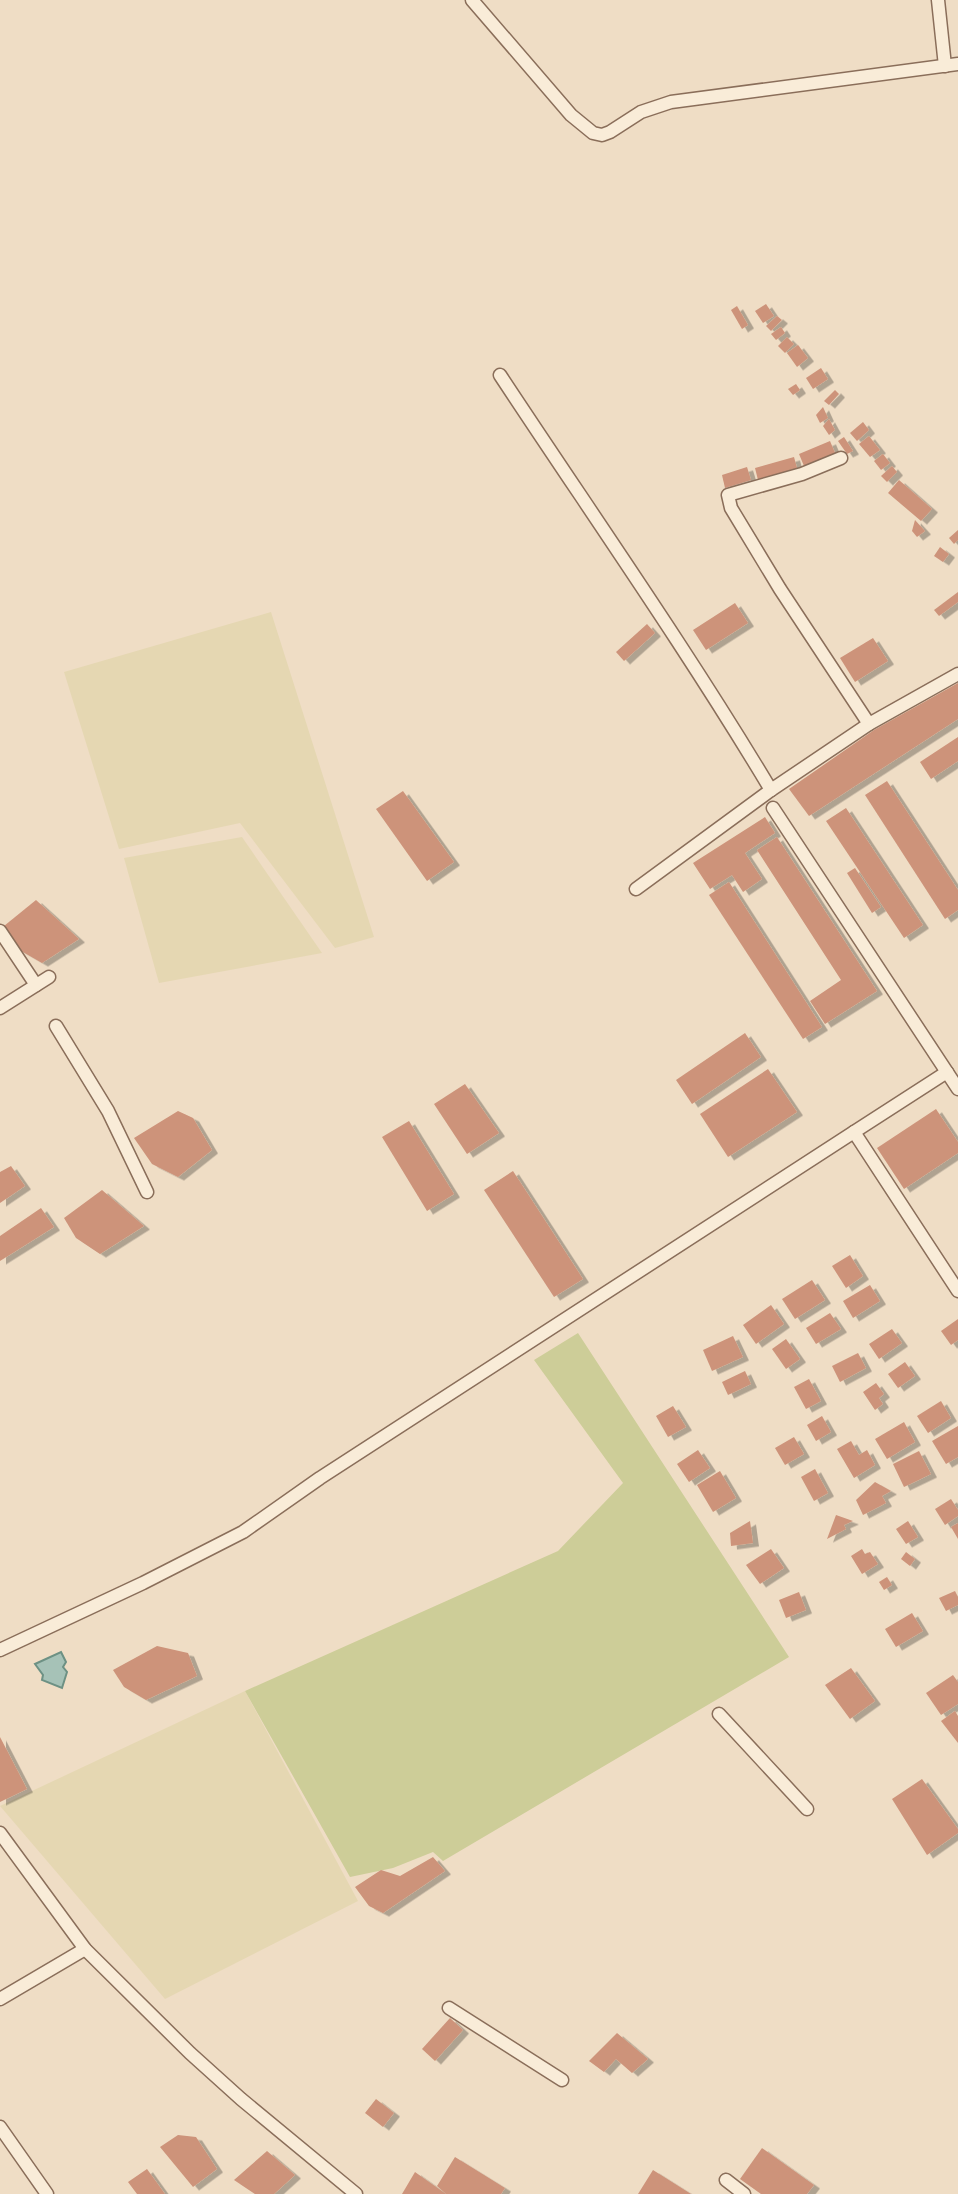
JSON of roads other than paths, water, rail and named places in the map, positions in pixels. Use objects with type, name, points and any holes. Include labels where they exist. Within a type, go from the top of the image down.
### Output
[{"type":"street","points":[[472,0],[571,115],[593,133],[601,135],[641,111],[671,102],[951,65],[938,0]]},
{"type":"street","points":[[500,375],[713,693],[771,790]]},
{"type":"street","points":[[841,458],[803,474],[728,495],[731,508],[780,589],[869,724]]},
{"type":"street","points":[[636,889],[771,790],[869,724],[958,674]]},
{"type":"street","points":[[773,807],[958,1089]]},
{"type":"street","points":[[0,931],[36,985]]},
{"type":"street","points":[[0,1008],[49,977]]},
{"type":"street","points":[[56,1027],[108,1111],[148,1192]]},
{"type":"street","points":[[0,1650],[143,1583],[243,1532],[331,1471],[947,1072]]},
{"type":"street","points":[[854,1132],[958,1290]]},
{"type":"street","points":[[719,1714],[807,1809]]},
{"type":"street","points":[[0,1833],[85,1949],[190,2053],[356,2194]]},
{"type":"street","points":[[0,1999],[85,1949]]},
{"type":"street","points":[[449,2008],[562,2080]]},
{"type":"street","points":[[0,2127],[47,2194]]},
{"type":"street","points":[[726,2180],[744,2194]]}]
